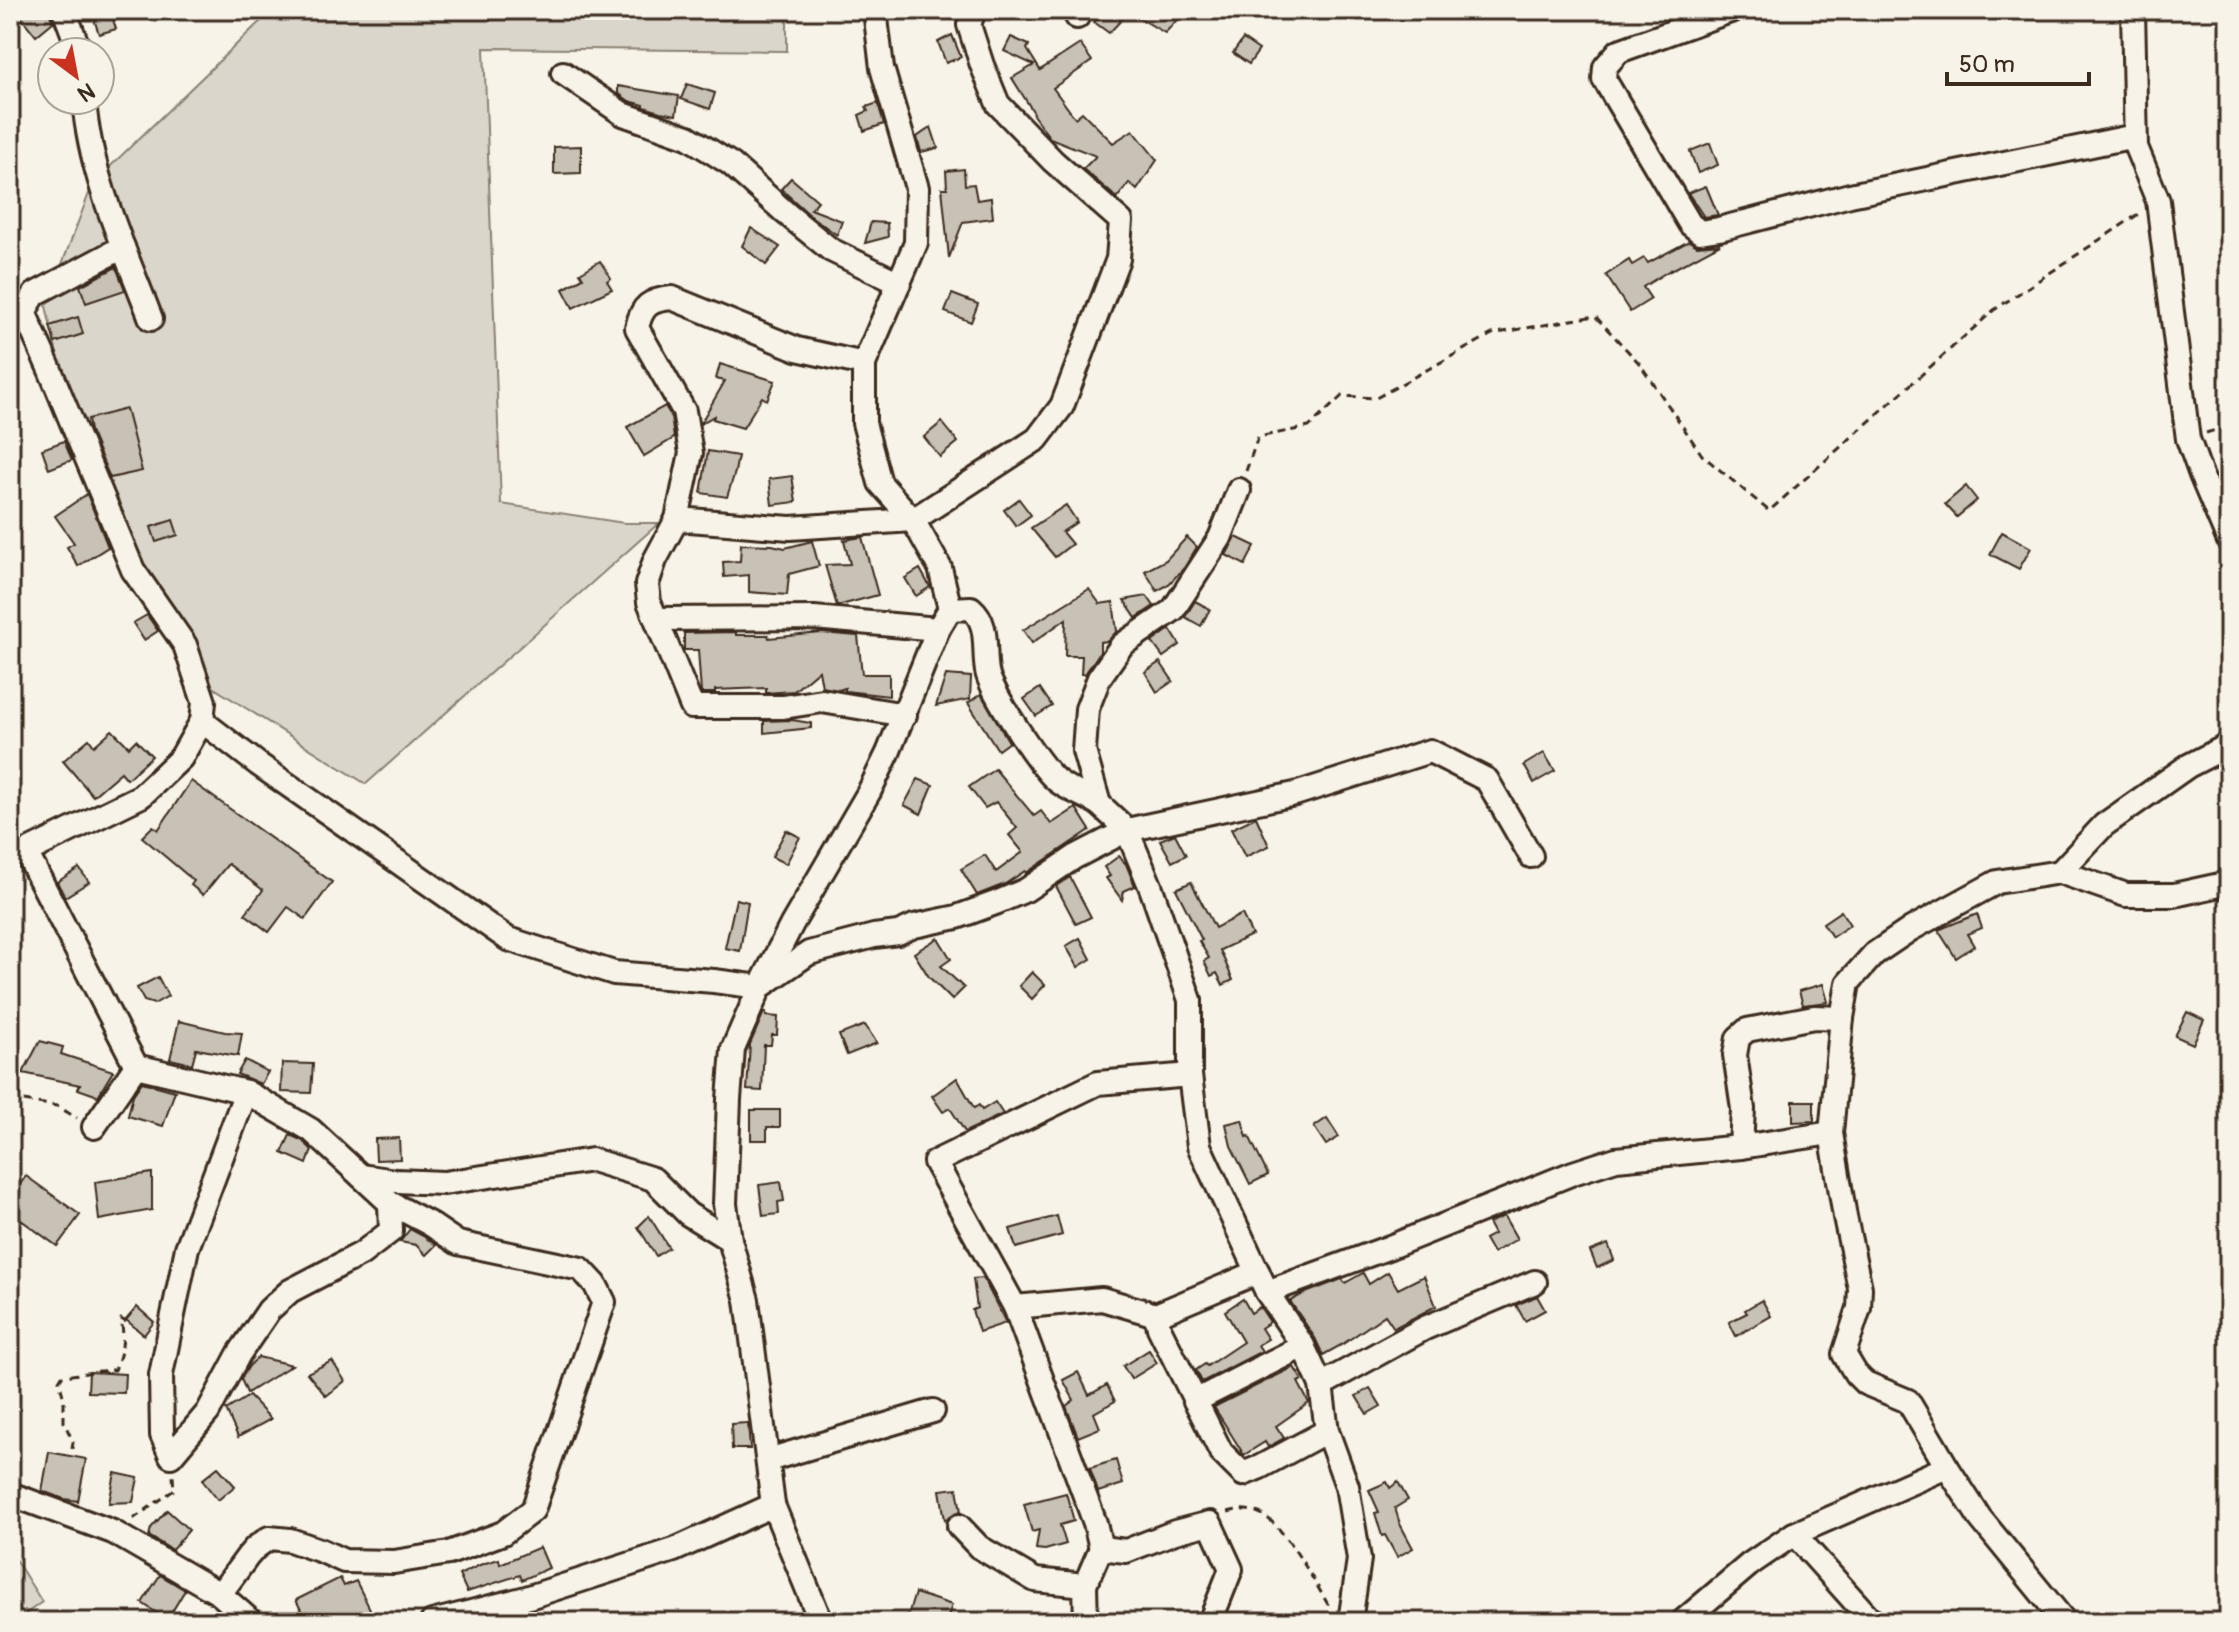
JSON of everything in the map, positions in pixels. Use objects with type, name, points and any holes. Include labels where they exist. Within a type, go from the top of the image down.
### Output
[{"type":"street","points":[[64,10],[74,36]]},
{"type":"street","points":[[821,1622],[773,1505],[747,1300],[730,1240],[725,1204],[733,1049],[792,924],[869,792],[905,715],[938,629],[950,609],[940,568],[913,520],[880,483],[864,423],[864,364],[916,243],[917,188],[882,68],[875,10]]},
{"type":"street","points":[[677,519],[790,528],[913,520],[1037,439],[1062,406],[1118,259],[1121,221],[1053,161],[998,104],[969,25],[974,10]]},
{"type":"street","points":[[1733,10],[1619,51],[1605,67],[1604,79],[1690,224],[1700,232],[1850,195],[2135,136]]},
{"type":"street","points":[[2133,10],[2136,147],[2158,201],[2188,439],[2229,541]]},
{"type":"street","points":[[563,73],[623,114],[688,137],[731,164],[831,250],[899,283]]},
{"type":"street","points":[[86,116],[103,191],[151,319]]},
{"type":"street","points":[[123,247],[35,294],[24,312],[133,570],[185,645],[204,702],[202,721],[181,758],[141,796],[18,852],[136,1066],[246,1092],[311,1130],[390,1203],[458,1243],[581,1269],[595,1284],[604,1302],[533,1510],[503,1533],[449,1553],[394,1562],[344,1561],[290,1540],[269,1538],[255,1548],[220,1594]]},
{"type":"street","points":[[864,364],[797,349],[672,298],[649,304],[640,314],[637,328],[684,411],[691,453],[677,519],[655,560],[647,584],[649,602],[692,707],[783,707],[822,701],[905,715]]},
{"type":"street","points":[[1099,804],[1084,751],[1087,709],[1099,678],[1122,645],[1173,610],[1220,538],[1239,490]]},
{"type":"street","points":[[950,609],[971,608],[979,615],[984,631],[987,674],[1000,703],[1057,781],[1099,804],[1127,830],[1151,888],[1190,1000],[1190,1075],[1199,1146],[1262,1282],[1303,1346],[1321,1385],[1327,1431],[1347,1486],[1359,1559],[1341,1617]]},
{"type":"street","points":[[657,619],[814,618],[938,629]]},
{"type":"street","points":[[202,721],[258,764],[508,939],[614,973],[760,987],[809,953],[957,917],[1012,896],[1075,857],[1127,830],[1295,794],[1430,751],[1487,780],[1531,856]]},
{"type":"street","points":[[2060,872],[2104,825],[2188,766],[2229,745]]},
{"type":"street","points":[[2065,1622],[1980,1518],[1908,1401],[1865,1383],[1844,1354],[1859,1308],[1860,1288],[1831,1133],[1848,983],[1874,954],[1911,929],[1997,882],[2060,872],[2126,895],[2174,895],[2229,883]]},
{"type":"street","points":[[1741,1147],[1743,1109],[1735,1055],[1738,1038],[1747,1030],[1814,1017],[1842,1018]]},
{"type":"street","points":[[94,1127],[136,1066]]},
{"type":"street","points":[[1086,1622],[1085,1585],[1101,1548],[1095,1523],[1015,1307],[935,1162],[1098,1083],[1190,1075]]},
{"type":"street","points":[[246,1092],[187,1248],[173,1315],[161,1375],[162,1435],[171,1456],[208,1412],[239,1354],[269,1310],[290,1291],[361,1254],[391,1231],[390,1203]]},
{"type":"street","points":[[1015,1307],[1102,1299],[1156,1315],[1390,1247],[1573,1173],[1616,1159],[1741,1147],[1831,1133]]},
{"type":"street","points":[[361,1176],[444,1183],[592,1160],[653,1179],[688,1214],[730,1240]]},
{"type":"street","points":[[1321,1385],[1425,1328],[1535,1282]]},
{"type":"street","points":[[1156,1315],[1159,1328],[1221,1452],[1243,1474],[1327,1431]]},
{"type":"street","points":[[1195,1401],[1303,1346]]},
{"type":"street","points":[[768,1460],[933,1411]]},
{"type":"street","points":[[1682,1622],[1750,1564],[1794,1534],[1947,1467]]},
{"type":"street","points":[[10,1494],[113,1532],[220,1594],[252,1622]]},
{"type":"street","points":[[432,1622],[526,1598],[674,1550],[773,1505]]},
{"type":"street","points":[[1101,1548],[1126,1551],[1175,1532],[1210,1523],[1231,1569],[1210,1622]]},
{"type":"street","points":[[959,1526],[979,1547],[1035,1580],[1085,1585]]},
{"type":"street","points":[[1794,1534],[1873,1622]]},
{"type":"path","points":[[1239,490],[1258,437],[1309,427],[1342,396],[1376,398],[1492,334],[1595,316],[1640,364],[1702,455],[1769,511],[1994,310],[2158,201]]},
{"type":"path","points":[[10,1099],[57,1106],[94,1127]]},
{"type":"path","points":[[72,1449],[73,1442],[64,1422],[64,1399],[59,1381],[62,1376],[93,1370],[115,1370],[123,1348],[121,1319],[126,1322]]},
{"type":"path","points":[[113,1532],[174,1490],[171,1456]]},
{"type":"path","points":[[1210,1523],[1230,1510],[1261,1513],[1275,1525],[1341,1617]]},
{"type":"shaded area","points":[[272,10],[787,10],[787,51],[484,48],[501,504],[624,523],[659,523],[366,784],[211,686],[184,631],[141,563],[59,363],[46,306],[93,183]]},
{"type":"shaded area","points":[[10,1551],[42,1602],[14,1622],[10,1622]]},
{"type":"building","points":[[15,10],[48,10],[53,22],[36,36]]},
{"type":"building","points":[[110,10],[116,29],[99,34],[92,13]]},
{"type":"building","points":[[1108,10],[1166,10],[1179,18],[1165,33],[1129,12],[1109,33],[1094,22]]},
{"type":"building","points":[[952,35],[961,57],[946,63],[938,42]]},
{"type":"building","points":[[1011,37],[1029,45],[1027,49],[1040,70],[1080,44],[1092,61],[1053,88],[1075,118],[1082,112],[1113,143],[1133,130],[1157,160],[1137,190],[1129,183],[1117,198],[1083,169],[1096,156],[1050,138],[1012,78],[1034,65],[1004,51]]},
{"type":"building","points":[[1243,39],[1259,50],[1249,64],[1233,53]]},
{"type":"building","points":[[687,84],[715,93],[710,109],[681,99]]},
{"type":"building","points":[[618,86],[679,96],[676,115],[629,101],[618,93]]},
{"type":"building","points":[[878,103],[884,124],[864,131],[859,115],[868,111],[866,107]]},
{"type":"building","points":[[931,127],[938,148],[921,152],[917,137]]},
{"type":"building","points":[[1710,143],[1718,165],[1698,173],[1690,151]]},
{"type":"building","points":[[581,146],[581,173],[554,174],[554,147]]},
{"type":"building","points":[[964,169],[965,185],[974,184],[977,200],[991,198],[993,218],[963,222],[949,258],[942,188],[947,188],[946,171]]},
{"type":"building","points":[[791,178],[818,201],[811,209],[842,221],[837,235],[781,189]]},
{"type":"building","points":[[1706,186],[1718,215],[1704,217],[1688,193]]},
{"type":"building","points":[[871,222],[887,223],[888,237],[865,243]]},
{"type":"building","points":[[751,228],[780,247],[766,265],[742,246]]},
{"type":"building","points":[[1689,241],[1697,246],[1720,244],[1643,287],[1651,299],[1630,312],[1606,275],[1629,260],[1632,265],[1644,258],[1648,263]]},
{"type":"building","points":[[600,261],[611,278],[607,281],[612,289],[573,308],[563,289],[583,278],[580,273]]},
{"type":"building","points":[[116,267],[125,290],[86,303],[80,286]]},
{"type":"building","points":[[952,294],[978,304],[971,322],[945,312]]},
{"type":"building","points":[[78,317],[83,334],[55,343],[50,326]]},
{"type":"building","points":[[720,364],[775,381],[767,400],[762,397],[743,428],[713,419],[714,416],[700,424],[725,381],[716,379]]},
{"type":"building","points":[[665,406],[671,416],[674,438],[644,456],[627,427]]},
{"type":"building","points":[[126,409],[142,471],[110,478],[88,419]]},
{"type":"building","points":[[942,422],[958,442],[940,457],[924,437]]},
{"type":"building","points":[[64,441],[72,460],[49,469],[42,449]]},
{"type":"building","points":[[708,451],[738,456],[727,497],[701,493]]},
{"type":"building","points":[[792,476],[796,502],[772,505],[769,479]]},
{"type":"building","points":[[1966,486],[1977,500],[1957,517],[1945,504]]},
{"type":"building","points":[[87,494],[108,547],[78,566],[67,547],[74,543],[55,516]]},
{"type":"building","points":[[1019,499],[1031,515],[1016,526],[1004,510]]},
{"type":"building","points":[[1066,505],[1077,522],[1062,532],[1072,544],[1055,557],[1031,528]]},
{"type":"building","points":[[173,520],[178,535],[156,542],[151,527]]},
{"type":"building","points":[[2002,532],[2031,548],[2019,569],[1990,554]]},
{"type":"building","points":[[862,537],[878,595],[837,606],[825,565],[850,564],[844,540]]},
{"type":"building","points":[[1187,537],[1197,547],[1184,568],[1168,585],[1157,591],[1145,571],[1166,560]]},
{"type":"building","points":[[1236,537],[1255,546],[1245,565],[1226,555]]},
{"type":"building","points":[[812,541],[819,566],[789,574],[787,595],[749,592],[749,575],[724,577],[723,562],[740,561],[741,544],[785,548]]},
{"type":"building","points":[[920,569],[930,587],[916,596],[905,578]]},
{"type":"building","points":[[1089,589],[1100,604],[1113,602],[1117,631],[1108,641],[1100,642],[1100,652],[1085,674],[1081,674],[1082,656],[1065,656],[1066,619],[1032,643],[1023,630]]},
{"type":"building","points":[[1147,596],[1154,606],[1136,618],[1124,600]]},
{"type":"building","points":[[1195,601],[1210,609],[1201,626],[1185,617]]},
{"type":"building","points":[[147,615],[158,631],[144,640],[133,623]]},
{"type":"building","points":[[1170,629],[1180,645],[1163,657],[1152,642]]},
{"type":"building","points":[[736,632],[736,635],[768,635],[769,638],[821,633],[858,636],[862,674],[889,674],[889,696],[822,687],[819,670],[794,691],[766,693],[766,688],[701,693],[698,650],[684,650],[684,633]]},
{"type":"building","points":[[1160,662],[1173,681],[1157,692],[1145,672]]},
{"type":"building","points":[[946,675],[971,677],[970,699],[936,706]]},
{"type":"building","points":[[1040,688],[1052,706],[1036,716],[1024,699]]},
{"type":"building","points":[[981,694],[1009,742],[998,750],[968,703]]},
{"type":"building","points":[[764,721],[811,723],[811,728],[764,733]]},
{"type":"building","points":[[112,730],[129,747],[136,740],[152,756],[127,779],[121,772],[93,796],[63,761],[89,739],[94,746]]},
{"type":"building","points":[[1544,753],[1555,771],[1534,783],[1524,765]]},
{"type":"building","points":[[995,769],[1034,816],[1041,811],[1051,824],[1076,808],[1090,830],[1026,873],[977,895],[961,869],[985,855],[996,872],[1023,852],[1009,835],[1017,828],[996,802],[985,808],[969,787]]},
{"type":"building","points":[[918,779],[933,785],[921,814],[904,805]]},
{"type":"building","points":[[191,781],[332,882],[305,919],[288,907],[269,932],[245,914],[263,890],[228,864],[203,895],[191,885],[194,881],[142,837],[153,826],[158,830]]},
{"type":"building","points":[[1256,817],[1269,846],[1245,857],[1231,829]]},
{"type":"building","points":[[786,830],[800,837],[786,864],[772,857]]},
{"type":"building","points":[[1175,834],[1186,855],[1172,862],[1160,840]]},
{"type":"building","points":[[1119,856],[1126,864],[1135,886],[1124,891],[1122,900],[1106,878],[1110,876],[1104,867]]},
{"type":"building","points":[[79,868],[89,882],[65,897],[57,882]]},
{"type":"building","points":[[1070,877],[1091,917],[1076,924],[1056,886]]},
{"type":"building","points":[[1191,882],[1215,928],[1242,914],[1252,935],[1220,950],[1233,980],[1223,985],[1217,973],[1211,976],[1204,961],[1209,958],[1199,941],[1202,940],[1176,889]]},
{"type":"building","points":[[736,899],[748,902],[740,951],[725,948]]},
{"type":"building","points":[[1841,911],[1850,925],[1832,937],[1823,923]]},
{"type":"building","points":[[1977,914],[1982,928],[1967,934],[1974,946],[1956,958],[1938,930]]},
{"type":"building","points":[[938,938],[951,959],[941,966],[964,988],[952,1000],[929,977],[914,953]]},
{"type":"building","points":[[1080,938],[1091,959],[1078,967],[1066,946]]},
{"type":"building","points":[[1032,972],[1045,985],[1032,999],[1019,986]]},
{"type":"building","points":[[158,977],[168,996],[154,1004],[144,1001],[137,988]]},
{"type":"building","points":[[1823,984],[1828,1002],[1803,1005],[1799,991]]},
{"type":"building","points":[[764,1012],[766,1016],[778,1017],[777,1035],[772,1035],[771,1045],[764,1045],[762,1091],[747,1090],[750,1044]]},
{"type":"building","points":[[2187,1012],[2204,1020],[2193,1044],[2175,1036]]},
{"type":"building","points":[[179,1021],[242,1033],[238,1056],[196,1049],[192,1064],[170,1059]]},
{"type":"building","points":[[865,1025],[877,1043],[847,1055],[839,1035]]},
{"type":"building","points":[[40,1041],[63,1047],[61,1054],[113,1071],[98,1096],[78,1089],[80,1085],[23,1073]]},
{"type":"building","points":[[245,1060],[268,1072],[261,1084],[237,1074]]},
{"type":"building","points":[[282,1063],[313,1064],[311,1093],[281,1092]]},
{"type":"building","points":[[957,1078],[974,1108],[979,1105],[982,1110],[995,1102],[1003,1114],[965,1132],[950,1108],[943,1112],[932,1096]]},
{"type":"building","points":[[142,1082],[175,1091],[163,1126],[128,1116],[133,1095]]},
{"type":"building","points":[[1793,1101],[1814,1101],[1814,1121],[1793,1122]]},
{"type":"building","points":[[751,1110],[780,1110],[780,1127],[767,1127],[767,1140],[751,1140]]},
{"type":"building","points":[[1327,1118],[1339,1137],[1326,1145],[1314,1127]]},
{"type":"building","points":[[1242,1120],[1247,1137],[1268,1175],[1250,1184],[1231,1146],[1226,1124]]},
{"type":"building","points":[[290,1135],[312,1150],[307,1164],[282,1153]]},
{"type":"building","points":[[399,1138],[400,1159],[376,1160],[375,1139]]},
{"type":"building","points":[[152,1173],[152,1210],[99,1220],[95,1182]]},
{"type":"building","points":[[26,1176],[80,1215],[57,1246],[10,1212],[10,1198]]},
{"type":"building","points":[[781,1182],[784,1201],[778,1202],[779,1214],[763,1216],[759,1185]]},
{"type":"building","points":[[649,1216],[669,1248],[656,1256],[638,1227]]},
{"type":"building","points":[[1057,1216],[1062,1235],[1016,1248],[1010,1229]]},
{"type":"building","points":[[1504,1216],[1517,1239],[1493,1253],[1485,1239],[1494,1234],[1488,1223]]},
{"type":"building","points":[[410,1229],[436,1245],[426,1255],[416,1245],[400,1242]]},
{"type":"building","points":[[1608,1244],[1614,1260],[1597,1268],[1590,1251]]},
{"type":"building","points":[[1388,1272],[1398,1289],[1424,1276],[1436,1306],[1394,1328],[1385,1315],[1323,1355],[1290,1301],[1342,1279],[1345,1283],[1363,1273],[1369,1284]]},
{"type":"building","points":[[983,1278],[1006,1323],[979,1332],[972,1310],[977,1308],[973,1279]]},
{"type":"building","points":[[1537,1296],[1545,1310],[1525,1321],[1516,1305]]},
{"type":"building","points":[[1243,1299],[1251,1313],[1260,1307],[1270,1322],[1261,1328],[1268,1339],[1258,1345],[1262,1351],[1202,1382],[1196,1370],[1243,1342],[1225,1311]]},
{"type":"building","points":[[1762,1300],[1771,1316],[1736,1336],[1729,1322],[1747,1313],[1745,1310]]},
{"type":"building","points":[[137,1307],[154,1322],[144,1335],[126,1320]]},
{"type":"building","points":[[1149,1350],[1157,1363],[1131,1379],[1123,1366]]},
{"type":"building","points":[[258,1357],[292,1365],[247,1393],[241,1379]]},
{"type":"building","points":[[332,1361],[345,1381],[326,1396],[307,1373]]},
{"type":"building","points":[[1294,1367],[1309,1403],[1276,1426],[1284,1438],[1268,1447],[1265,1442],[1244,1455],[1214,1407]]},
{"type":"building","points":[[89,1372],[125,1374],[124,1393],[88,1392]]},
{"type":"building","points":[[1078,1372],[1089,1395],[1107,1385],[1115,1401],[1094,1413],[1100,1428],[1078,1437],[1066,1406],[1074,1400],[1063,1380]]},
{"type":"building","points":[[1370,1388],[1381,1406],[1367,1414],[1356,1396]]},
{"type":"building","points":[[249,1396],[271,1419],[238,1437],[226,1410]]},
{"type":"building","points":[[748,1423],[750,1449],[732,1449],[731,1424]]},
{"type":"building","points":[[49,1452],[86,1459],[78,1501],[42,1491]]},
{"type":"building","points":[[1116,1460],[1123,1484],[1098,1492],[1090,1468]]},
{"type":"building","points":[[218,1467],[235,1486],[218,1500],[202,1480]]},
{"type":"building","points":[[115,1473],[138,1478],[133,1502],[109,1503]]},
{"type":"building","points":[[1387,1482],[1390,1488],[1398,1482],[1408,1500],[1395,1508],[1413,1548],[1397,1557],[1385,1535],[1382,1536],[1375,1513],[1379,1512],[1369,1490]]},
{"type":"building","points":[[957,1488],[961,1512],[945,1520],[940,1490]]},
{"type":"building","points":[[1066,1493],[1074,1521],[1060,1525],[1066,1544],[1045,1550],[1036,1549],[1039,1530],[1032,1532],[1024,1504]]},
{"type":"building","points":[[167,1510],[189,1530],[172,1550],[149,1536],[151,1528]]},
{"type":"building","points":[[540,1547],[549,1568],[522,1580],[520,1575],[467,1592],[459,1575],[499,1559],[500,1564]]},
{"type":"building","points":[[160,1575],[185,1590],[167,1620],[142,1603]]},
{"type":"building","points":[[340,1578],[344,1586],[356,1581],[372,1613],[354,1622],[307,1622],[296,1600]]},
{"type":"building","points":[[915,1593],[952,1605],[946,1622],[906,1622]]}]
